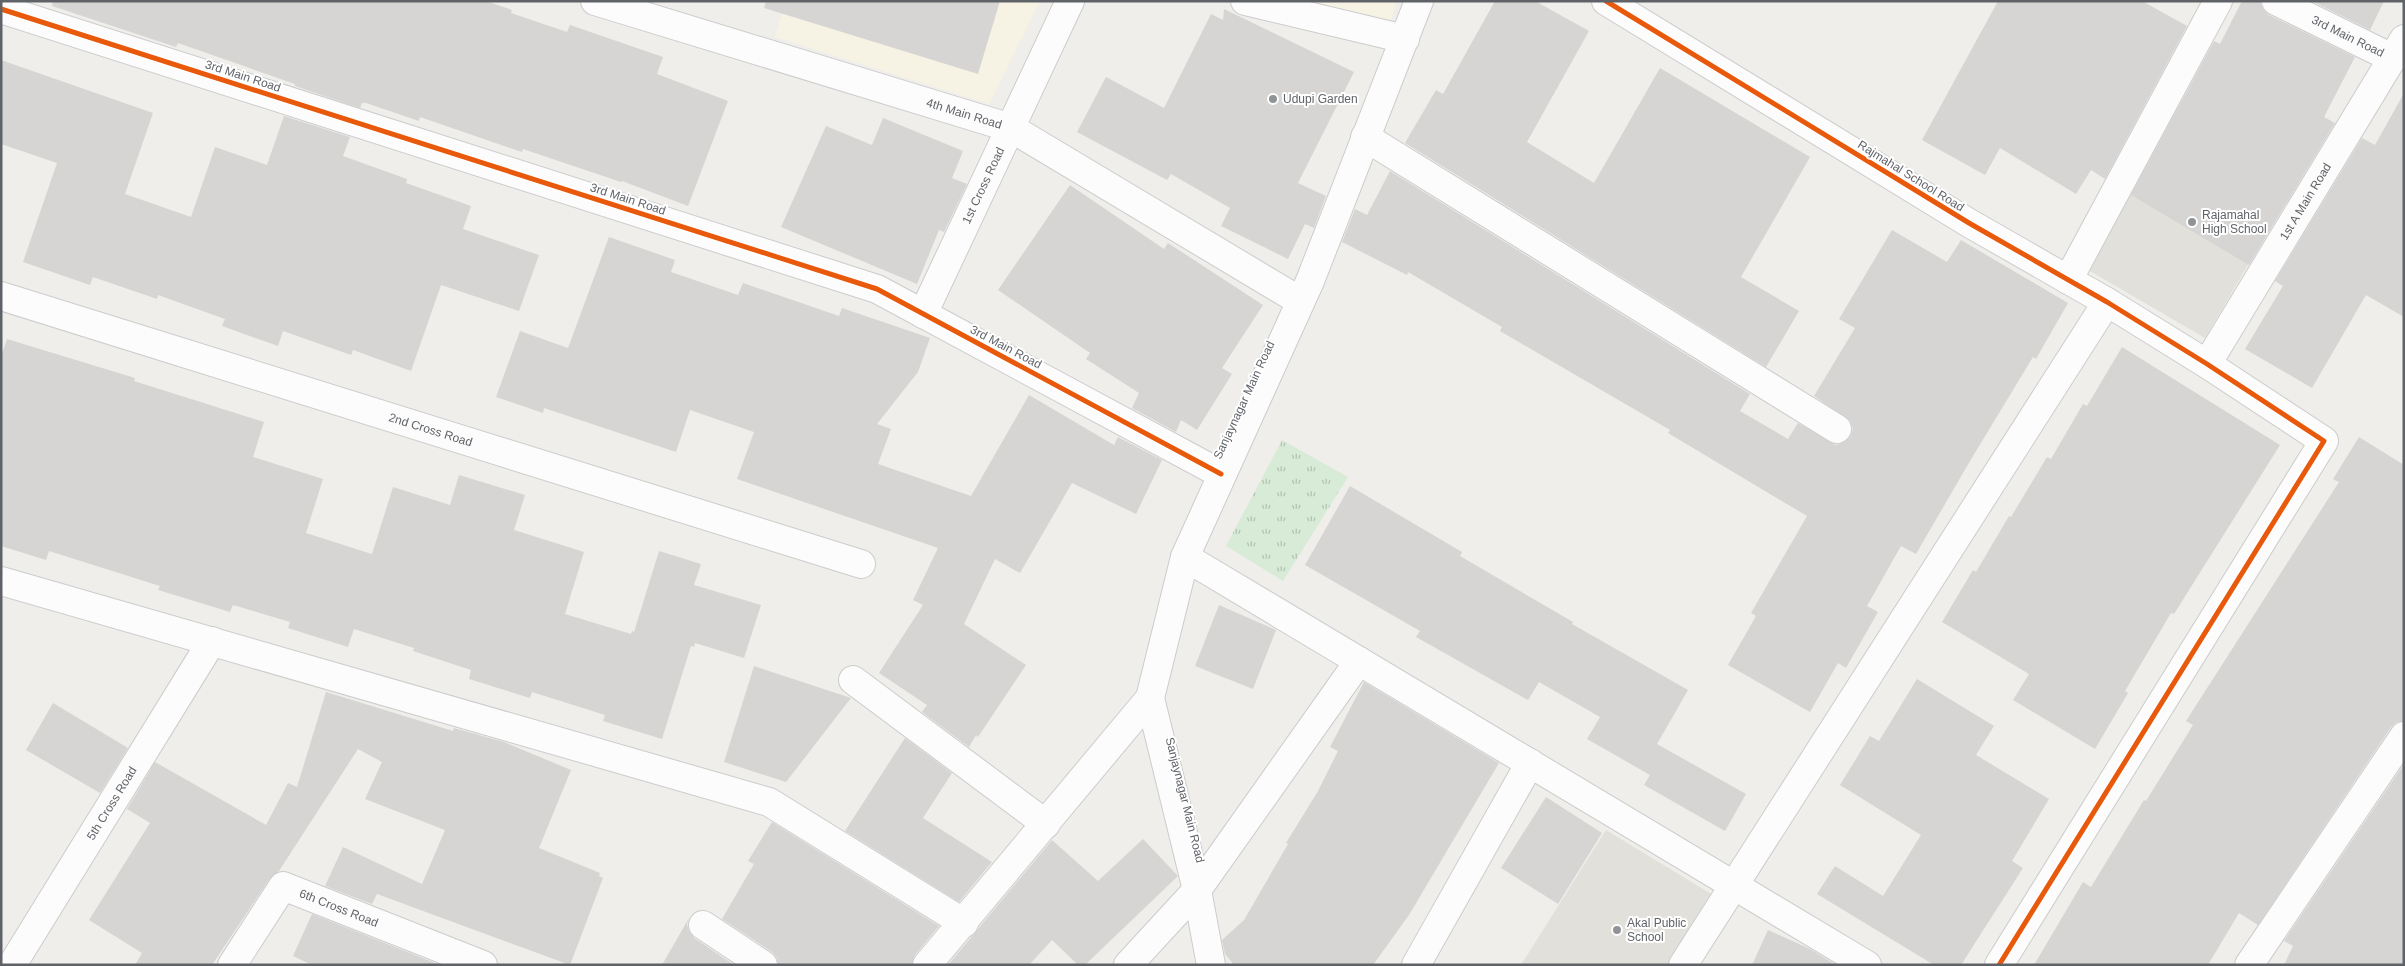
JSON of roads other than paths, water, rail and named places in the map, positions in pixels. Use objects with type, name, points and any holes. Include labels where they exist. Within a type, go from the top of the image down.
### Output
[{"type":"street","name":"4th Main Road","points":[[595,1],[1011,128],[1300,301]]},
{"type":"street","name":"1st Cross Road","points":[[923,314],[1070,1]]},
{"type":"street","points":[[1245,1],[1405,39]]},
{"type":"street","name":"Sanjaynagar Main Road","points":[[1211,965],[1197,890],[1150,698],[1185,557],[1300,301],[1419,1]]},
{"type":"street","name":"Rajmahal School Road","points":[[1606,1],[1969,223],[2106,302],[2207,364],[2324,441],[1999,965]]},
{"type":"street","points":[[2068,280],[2218,1]]},
{"type":"street","name":"3rd Main Road","points":[[2276,1],[2398,49]]},
{"type":"street","name":"3rd Main Road","points":[[1,9],[877,289],[1221,474]]},
{"type":"street","name":"1st A Main Road","points":[[2207,364],[2398,49]]},
{"type":"street","points":[[1365,137],[1837,429]]},
{"type":"street","name":"2nd Cross Road","points":[[1,296],[861,564]]},
{"type":"street","points":[[1683,965],[2106,302]]},
{"type":"street","points":[[1185,557],[1867,965]]},
{"type":"street","points":[[1,581],[769,802],[964,924]]},
{"type":"street","name":"5th Cross Road","points":[[11,961],[212,641]]},
{"type":"street","points":[[1128,965],[1197,890],[1359,661]]},
{"type":"street","points":[[853,680],[1046,824]]},
{"type":"street","points":[[927,965],[964,924],[1150,698]]},
{"type":"street","points":[[2249,965],[2404,736]]},
{"type":"street","points":[[1416,965],[1530,763]]},
{"type":"street","name":"6th Cross Road","points":[[232,965],[283,886],[483,965]]},
{"type":"street","points":[[703,924],[763,965]]},
{"type":"place","name":"Udupi Garden","points":[[1273,99]]},
{"type":"place","name":"Rajamahal High School","points":[[2192,222]]},
{"type":"place","name":"Akal Public School","points":[[1617,930]]}]
